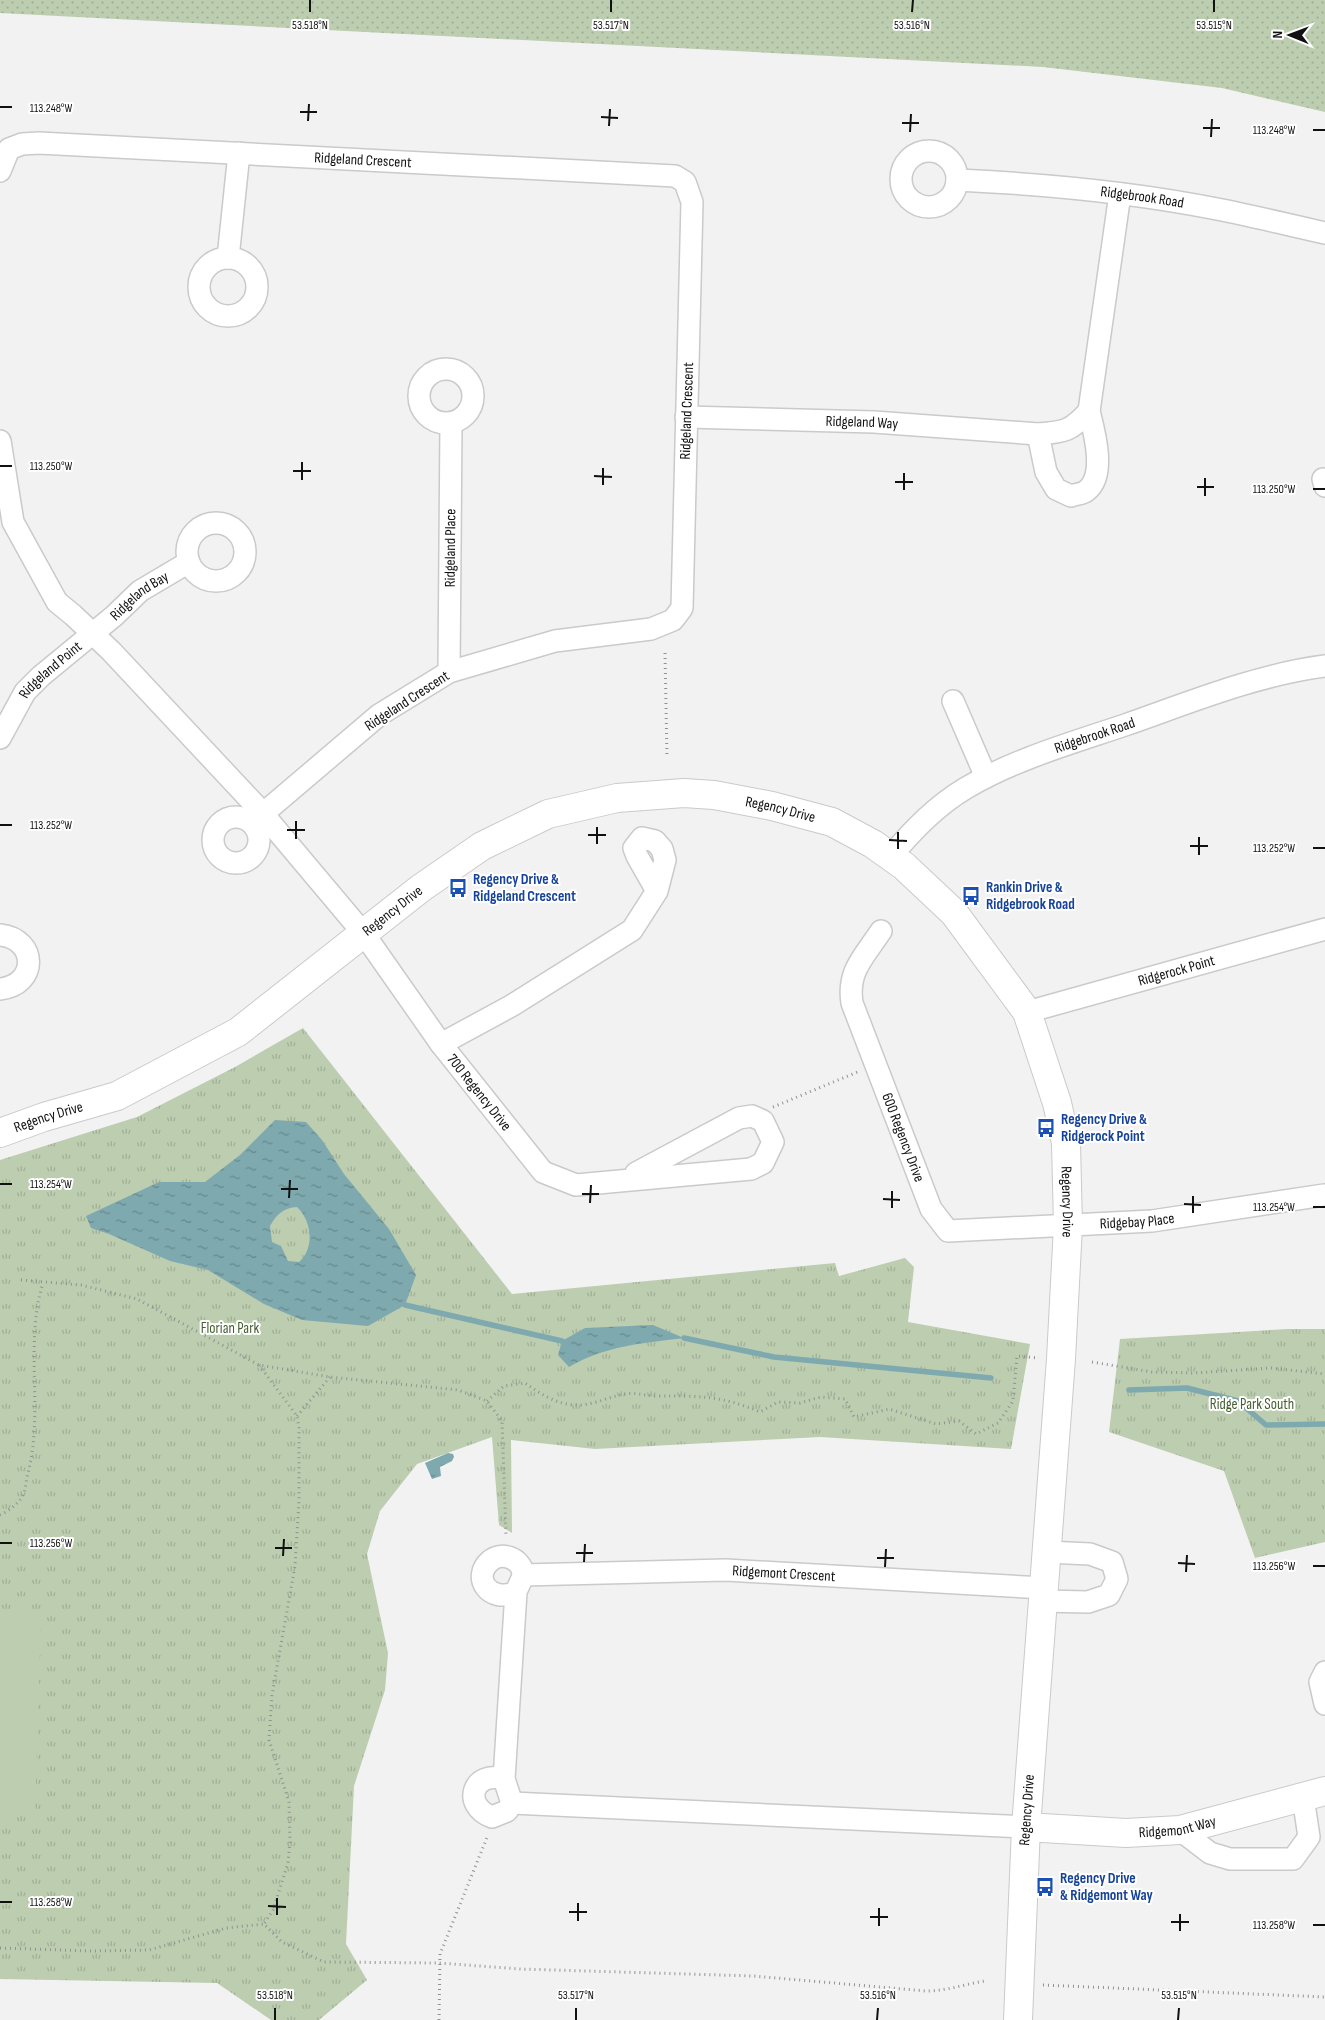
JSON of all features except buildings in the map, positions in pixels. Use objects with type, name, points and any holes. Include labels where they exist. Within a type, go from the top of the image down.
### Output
[{"type":"street","name":"Ridgeland Crescent","points":[[0,170],[9,149],[22,144],[239,153],[675,176],[685,182],[692,202],[682,608],[673,620],[651,629],[554,641],[449,672],[380,715],[258,819]]},
{"type":"street","points":[[228,258],[239,153]]},
{"type":"street","name":"Ridgebrook Road","points":[[957,180],[1033,184],[1120,194],[1217,209],[1325,233]]},
{"type":"street","points":[[1038,434],[1046,472],[1056,489],[1071,496],[1086,491],[1094,480],[1098,464],[1097,446],[1090,411],[1120,194]]},
{"type":"street","name":"Ridgeland Way","points":[[686,417],[874,422],[1038,434],[1065,432],[1076,425],[1090,411]]},
{"type":"street","name":"Ridgeland Place","points":[[449,672],[451,423]]},
{"type":"street","points":[[0,441],[13,522],[56,602],[93,634],[258,819],[364,934]]},
{"type":"street","name":"Ridgeland Bay","points":[[93,634],[140,591],[189,562]]},
{"type":"street","name":"Ridgeland Point","points":[[0,738],[24,692],[93,634]]},
{"type":"street","name":"Ridgebrook Road","points":[[891,856],[914,828],[938,807],[986,777],[1020,761],[1266,676],[1325,666]]},
{"type":"street","points":[[953,701],[986,777]]},
{"type":"street","name":"Regency Drive","points":[[0,1133],[44,1117],[118,1096],[238,1032],[421,888],[482,846],[548,814],[618,798],[684,793],[714,795],[772,806],[832,822],[874,844],[904,866],[954,913],[1026,1012],[1057,1103],[1066,1143],[1068,1226],[1047,1552],[1026,1827],[1018,2020]]},
{"type":"street","points":[[441,1044],[511,1006],[632,930],[657,891]]},
{"type":"street","name":"Ridgerock Point","points":[[1026,1012],[1325,929]]},
{"type":"street","name":"600 Regency Drive","points":[[881,931],[854,972],[850,986],[852,1003],[931,1209],[948,1231],[1068,1226]]},
{"type":"street","name":"700 Regency Drive","points":[[364,934],[441,1044],[544,1172],[576,1184],[634,1178]]},
{"type":"street","points":[[0,935],[17,940],[27,954],[29,962],[23,978],[16,984],[0,989]]},
{"type":"street","points":[[752,1116],[763,1121],[773,1142],[763,1163],[751,1168],[634,1178],[636,1173],[739,1118],[752,1116]]},
{"type":"street","name":"Ridgebay Place","points":[[1068,1226],[1152,1221],[1324,1195]]},
{"type":"street","points":[[1044,1594],[1088,1602],[1109,1595],[1117,1579],[1112,1562],[1090,1554],[1047,1552]]},
{"type":"street","name":"Ridgemont Crescent","points":[[512,1803],[504,1780],[520,1583],[726,1570],[1044,1594]]},
{"type":"street","points":[[1325,1672],[1320,1682],[1325,1704]]},
{"type":"street","points":[[504,1780],[495,1777],[486,1778],[479,1783],[474,1796],[476,1806],[482,1813],[492,1817],[507,1811],[512,1803],[1026,1827]]},
{"type":"street","points":[[1180,1830],[1210,1853],[1230,1860],[1293,1859],[1309,1837],[1314,1794]]},
{"type":"street","name":"Ridgemont Way","points":[[1026,1827],[1126,1833],[1180,1830],[1314,1794]]},
{"type":"path","points":[[665,653],[667,758]]},
{"type":"path","points":[[752,1116],[875,1064]]},
{"type":"path","points":[[21,1280],[81,1285],[137,1300],[259,1365],[330,1378],[458,1390],[487,1401],[502,1421],[506,1536]]},
{"type":"path","points":[[0,1515],[9,1510],[22,1496],[31,1460],[34,1428],[36,1304],[42,1282]]},
{"type":"path","points":[[487,1401],[504,1386],[525,1383],[544,1396],[563,1404],[586,1404],[627,1394],[711,1396],[736,1402],[760,1412],[778,1402],[800,1403],[821,1397],[845,1399],[854,1417],[889,1409],[936,1424],[959,1421],[976,1434],[998,1423],[1012,1401],[1017,1356],[1045,1358]]},
{"type":"path","points":[[1092,1362],[1152,1372],[1193,1373],[1271,1368],[1325,1374]]},
{"type":"path","points":[[259,1365],[297,1416],[299,1428],[299,1501],[295,1566],[272,1695],[270,1740],[288,1802],[290,1841],[286,1870],[272,1910],[264,1924]]},
{"type":"path","points":[[297,1416],[330,1378]]},
{"type":"path","points":[[439,2020],[439,1963],[444,1938],[488,1834]]},
{"type":"path","points":[[0,1948],[149,1950],[226,1928],[264,1924]]},
{"type":"path","points":[[264,1924],[282,1942],[324,1962],[439,1963],[520,1969],[752,1976],[926,1991],[943,1991],[985,1981]]},
{"type":"path","points":[[1043,1985],[1325,1998]]},
{"type":"green space","points":[[0,0],[1325,0],[1325,112],[1222,88],[1043,67],[0,13]]},
{"type":"green space","name":"Florian Park","points":[[303,1028],[512,1294],[835,1263],[839,1276],[905,1258],[914,1267],[908,1322],[1030,1344],[1011,1449],[820,1437],[595,1449],[511,1440],[512,1533],[499,1525],[492,1437],[417,1464],[380,1511],[367,1554],[388,1653],[385,1690],[354,1786],[346,1944],[367,1980],[319,2020],[271,2020],[217,1983],[0,1979],[0,1160],[137,1117],[235,1067]]},
{"type":"green space","name":"Ridge Park South","points":[[1288,1329],[1325,1329],[1325,1542],[1255,1558],[1224,1471],[1109,1432],[1120,1339]]},
{"type":"green space","points":[[0,1612],[41,1613],[35,1816],[0,1815]]},
{"type":"water","points":[[275,1120],[306,1122],[322,1140],[344,1174],[389,1229],[416,1275],[405,1305],[368,1326],[302,1320],[264,1304],[208,1270],[170,1261],[91,1228],[86,1216],[159,1182],[205,1182],[240,1155]],"holes":[[[297,1207],[302,1213],[310,1234],[308,1249],[299,1262],[288,1261],[281,1246],[272,1242],[270,1226],[275,1218],[284,1210]]]},
{"type":"water","points":[[653,1325],[684,1338],[625,1346],[596,1354],[569,1367],[558,1355],[562,1341],[585,1328]]},
{"type":"water","points":[[448,1453],[453,1454],[452,1461],[440,1467],[441,1476],[432,1479],[425,1463]]},
{"type":"waterway","points":[[405,1305],[562,1341]]},
{"type":"waterway","points":[[684,1338],[774,1357],[991,1378]]},
{"type":"waterway","points":[[1129,1390],[1187,1388],[1238,1401],[1266,1425],[1325,1424]]},
{"type":"place","name":"Regency Drive & Ridgeland Crescent","points":[[458,888]]},
{"type":"place","name":"Rankin Drive & Ridgebrook Road","points":[[971,896]]},
{"type":"place","name":"Regency Drive & Ridgerock Point","points":[[1046,1128]]},
{"type":"place","name":"Regency Drive & Ridgemont Way","points":[[1045,1887]]}]
